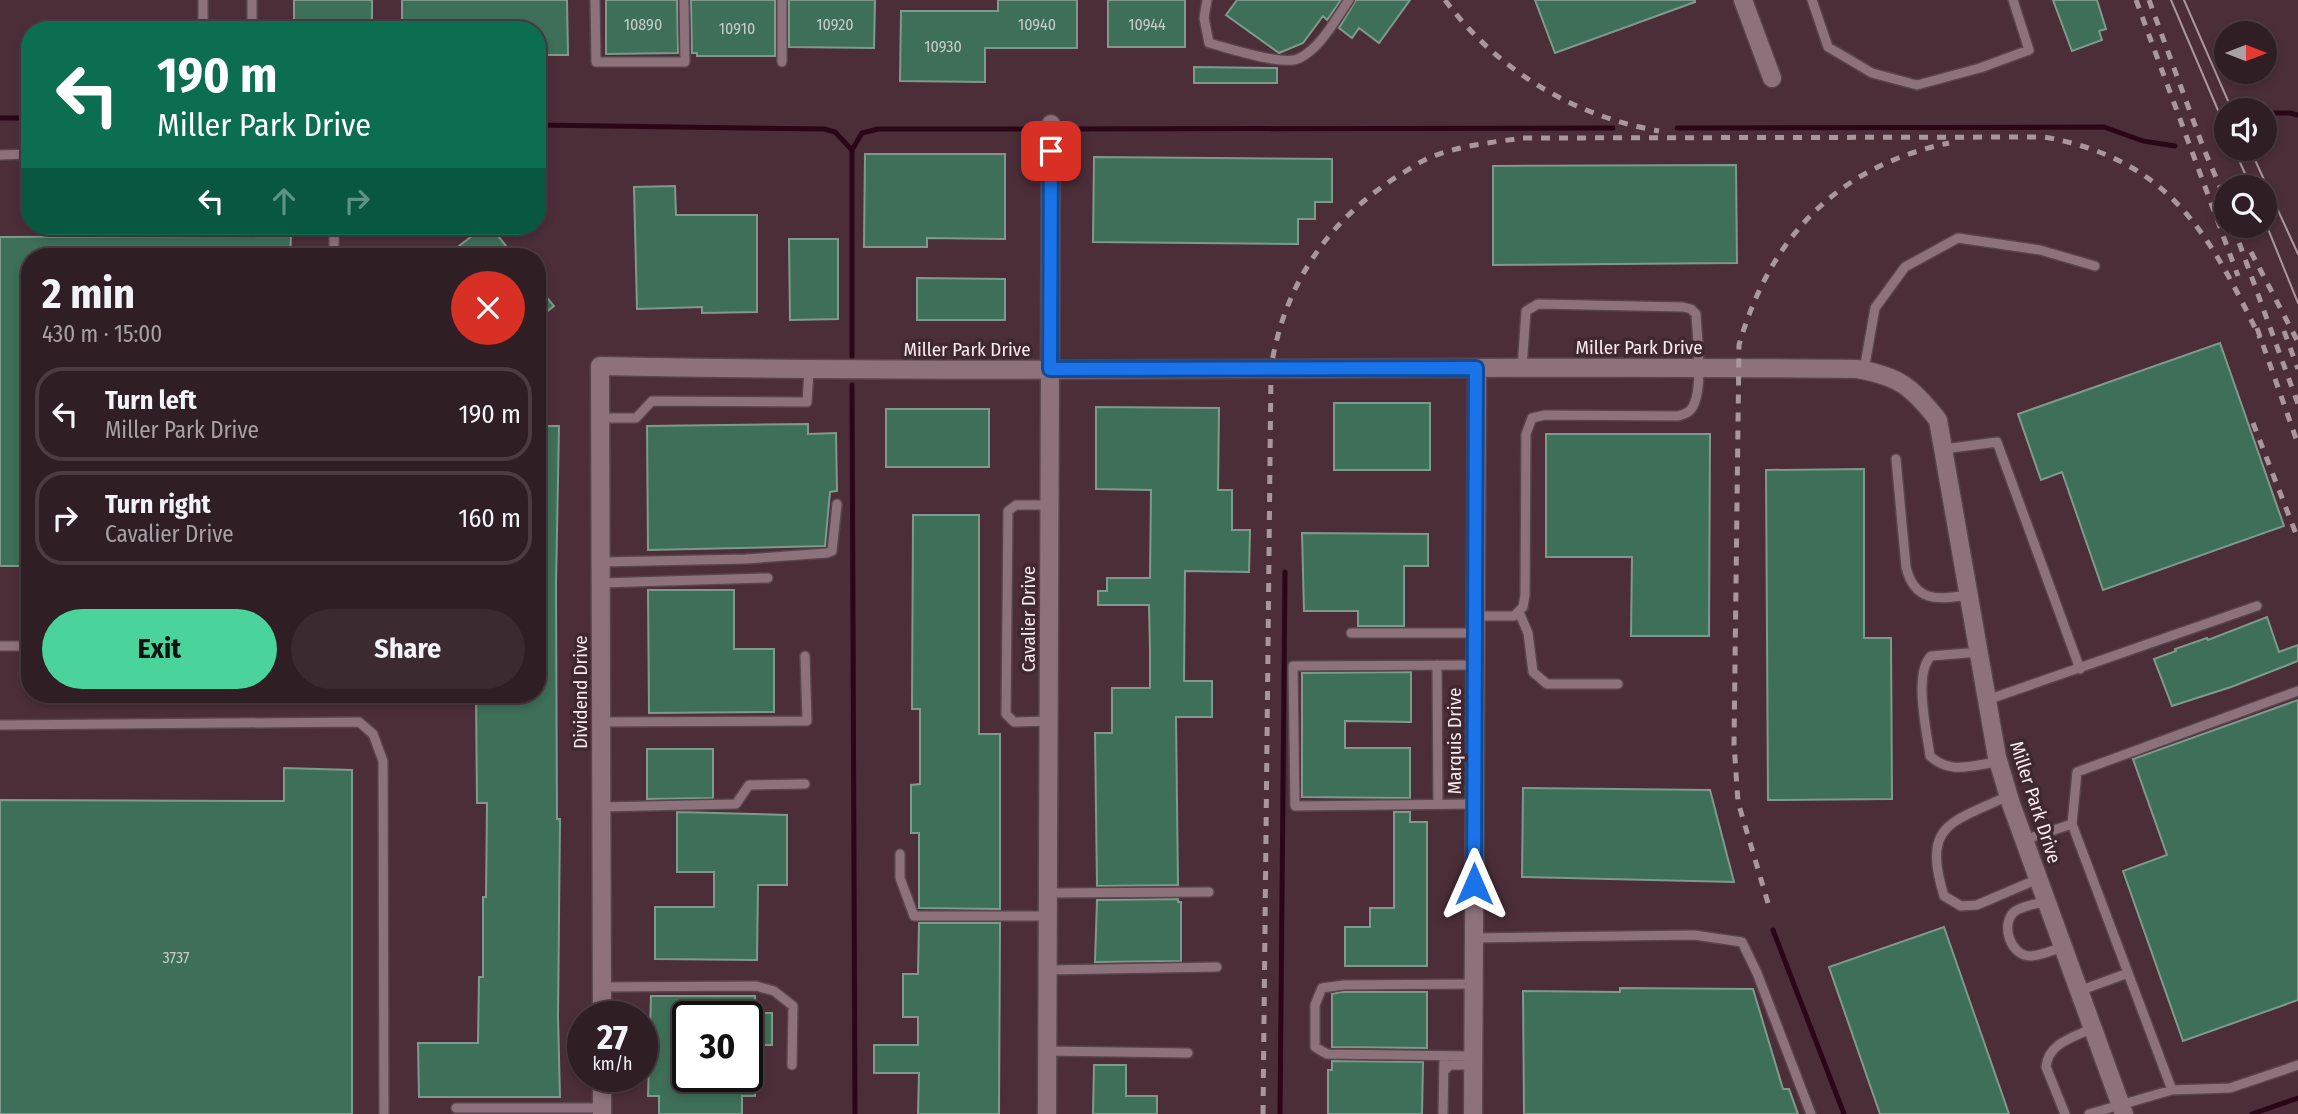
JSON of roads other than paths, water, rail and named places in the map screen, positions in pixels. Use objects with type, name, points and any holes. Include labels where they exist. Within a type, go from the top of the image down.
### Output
[{"type":"street","points":[[1743,0],[1772,78]]},
{"type":"street","name":"Cavalier Drive","points":[[1047,1114],[1051,124]]},
{"type":"street","name":"Miller Park Drive","points":[[600,366],[809,371],[1699,367],[1864,370],[1888,375],[1918,396],[1938,421],[1998,762],[2123,1110]]},
{"type":"street","name":"Dividend Drive","points":[[600,366],[601,1001]]},
{"type":"street","name":"Marquis Drive","points":[[1473,1114],[1476,368]]},
{"type":"street","points":[[602,1092],[602,1111]]},
{"type":"lane","points":[[203,0],[203,21]]},
{"type":"lane","points":[[252,0],[252,21]]},
{"type":"lane","points":[[595,0],[596,62],[685,62],[684,0]]},
{"type":"lane","points":[[782,0],[782,62]]},
{"type":"lane","points":[[1207,0],[1204,18],[1209,43],[1268,59],[1298,60],[1318,44],[1349,0]]},
{"type":"lane","points":[[1812,0],[1828,47],[1872,73],[1917,85],[1980,68],[2029,50],[2013,0]]},
{"type":"lane","points":[[0,155],[21,154]]},
{"type":"lane","points":[[1864,370],[1875,308],[1905,267],[1958,238],[2040,250],[2095,266]]},
{"type":"lane","points":[[1351,633],[1475,624],[1519,612],[1523,607],[1525,595],[1526,434],[1532,418],[1545,415],[1678,416],[1692,409],[1699,367],[1696,314],[1683,307],[1538,304],[1526,311],[1522,368]]},
{"type":"lane","points":[[601,418],[636,418],[652,401],[807,402],[809,371]]},
{"type":"lane","points":[[1944,449],[1997,442],[2080,669]]},
{"type":"lane","points":[[1896,459],[1906,567],[1910,583],[1921,593],[1936,599],[1970,595]]},
{"type":"lane","points":[[601,562],[746,559],[827,553],[832,551],[834,542],[836,504]]},
{"type":"lane","points":[[1048,721],[1009,720],[1006,701],[1008,511],[1016,505],[1049,505]]},
{"type":"lane","points":[[601,583],[768,578]]},
{"type":"lane","points":[[1987,700],[2257,606]]},
{"type":"lane","points":[[1519,612],[1528,633],[1533,672],[1547,684],[1618,684]]},
{"type":"lane","points":[[0,646],[21,646]]},
{"type":"lane","points":[[1980,652],[1931,656],[1923,669],[1922,685],[1930,756],[1951,768],[1998,762]]},
{"type":"lane","points":[[601,722],[807,722],[805,656]]},
{"type":"lane","points":[[1437,665],[1438,804]]},
{"type":"lane","points":[[1474,804],[1295,806],[1293,666],[1475,665]]},
{"type":"lane","points":[[2172,1090],[2073,824],[2077,772],[2298,691]]},
{"type":"lane","points":[[0,726],[359,722],[373,734],[383,761],[384,1114]]},
{"type":"lane","points":[[601,807],[736,804],[749,785],[805,783]]},
{"type":"lane","points":[[2008,796],[1962,817],[1945,829],[1936,843],[1935,858],[1944,896],[1961,906],[1978,905],[2038,879]]},
{"type":"lane","points":[[2024,840],[2073,824]]},
{"type":"lane","points":[[900,853],[900,878],[914,916],[1047,916]]},
{"type":"lane","points":[[1047,893],[1209,892]]},
{"type":"lane","points":[[2046,901],[2015,910],[2010,918],[2008,934],[2013,947],[2026,956],[2063,947]]},
{"type":"lane","points":[[1474,938],[1694,935],[1742,942],[1757,973],[1811,1114]]},
{"type":"lane","points":[[1047,970],[1217,967]]},
{"type":"lane","points":[[2079,991],[2128,973]]},
{"type":"lane","points":[[1473,984],[1345,985],[1322,988],[1315,1005],[1315,1047],[1327,1054],[1444,1056],[1473,1060]]},
{"type":"lane","points":[[601,987],[756,985],[774,991],[793,1006],[792,1065]]},
{"type":"lane","points":[[2065,1114],[2046,1067],[2046,1060],[2053,1047],[2093,1028]]},
{"type":"lane","points":[[1047,1051],[1188,1052]]},
{"type":"lane","points":[[1443,1114],[1444,1056]]},
{"type":"lane","points":[[1444,1071],[1450,1065],[1473,1060]]},
{"type":"lane","points":[[2090,1114],[2123,1110],[2172,1090],[2230,1088],[2298,1065]]},
{"type":"lane","points":[[456,1108],[602,1111]]},
{"type":"waterway","points":[[2277,113],[2298,115]]},
{"type":"waterway","points":[[0,118],[21,118]]},
{"type":"waterway","points":[[546,125],[824,129],[835,132],[852,150]]},
{"type":"waterway","points":[[1677,128],[2104,127],[2143,141],[2175,146]]},
{"type":"waterway","points":[[1066,129],[1613,128]]},
{"type":"waterway","points":[[852,356],[852,150],[862,133],[878,129],[1037,129]]},
{"type":"waterway","points":[[852,385],[855,1114]]},
{"type":"waterway","points":[[1280,1114],[1285,572]]},
{"type":"waterway","points":[[1773,930],[1844,1114]]},
{"type":"waterway","points":[[2252,1114],[2298,1098]]},
{"type":"tram line","points":[[2171,0],[2214,101]]},
{"type":"tram line","points":[[2184,0],[2227,98]]},
{"type":"tram line","points":[[2239,161],[2246,175]]},
{"type":"tram line","points":[[2255,161],[2298,254]]},
{"type":"tram line","points":[[2272,238],[2298,303]]},
{"type":"railway","points":[[1445,0],[1488,48],[1539,86],[1597,114],[1659,131]]},
{"type":"railway","points":[[2136,0],[2238,276]]},
{"type":"railway","points":[[2149,0],[2215,175]]},
{"type":"railway","points":[[1263,1114],[1271,368],[1277,337],[1287,309],[1314,256],[1352,211],[1375,192],[1418,164],[1440,154],[1475,145],[1523,138],[2044,137],[2087,148],[2123,163],[2154,183],[2180,206],[2222,265],[2260,338]]},
{"type":"railway","points":[[1768,903],[1738,802],[1734,744],[1739,345],[1752,306],[1769,271],[1790,240],[1814,212],[1842,189],[1874,169],[1909,154],[1949,143]]},
{"type":"railway","points":[[2237,238],[2298,404]]},
{"type":"railway","points":[[2251,252],[2298,342]]},
{"type":"railway","points":[[2257,328],[2298,444]]},
{"type":"railway","points":[[2284,331],[2298,369]]},
{"type":"railway","points":[[2253,423],[2298,539]]}]
